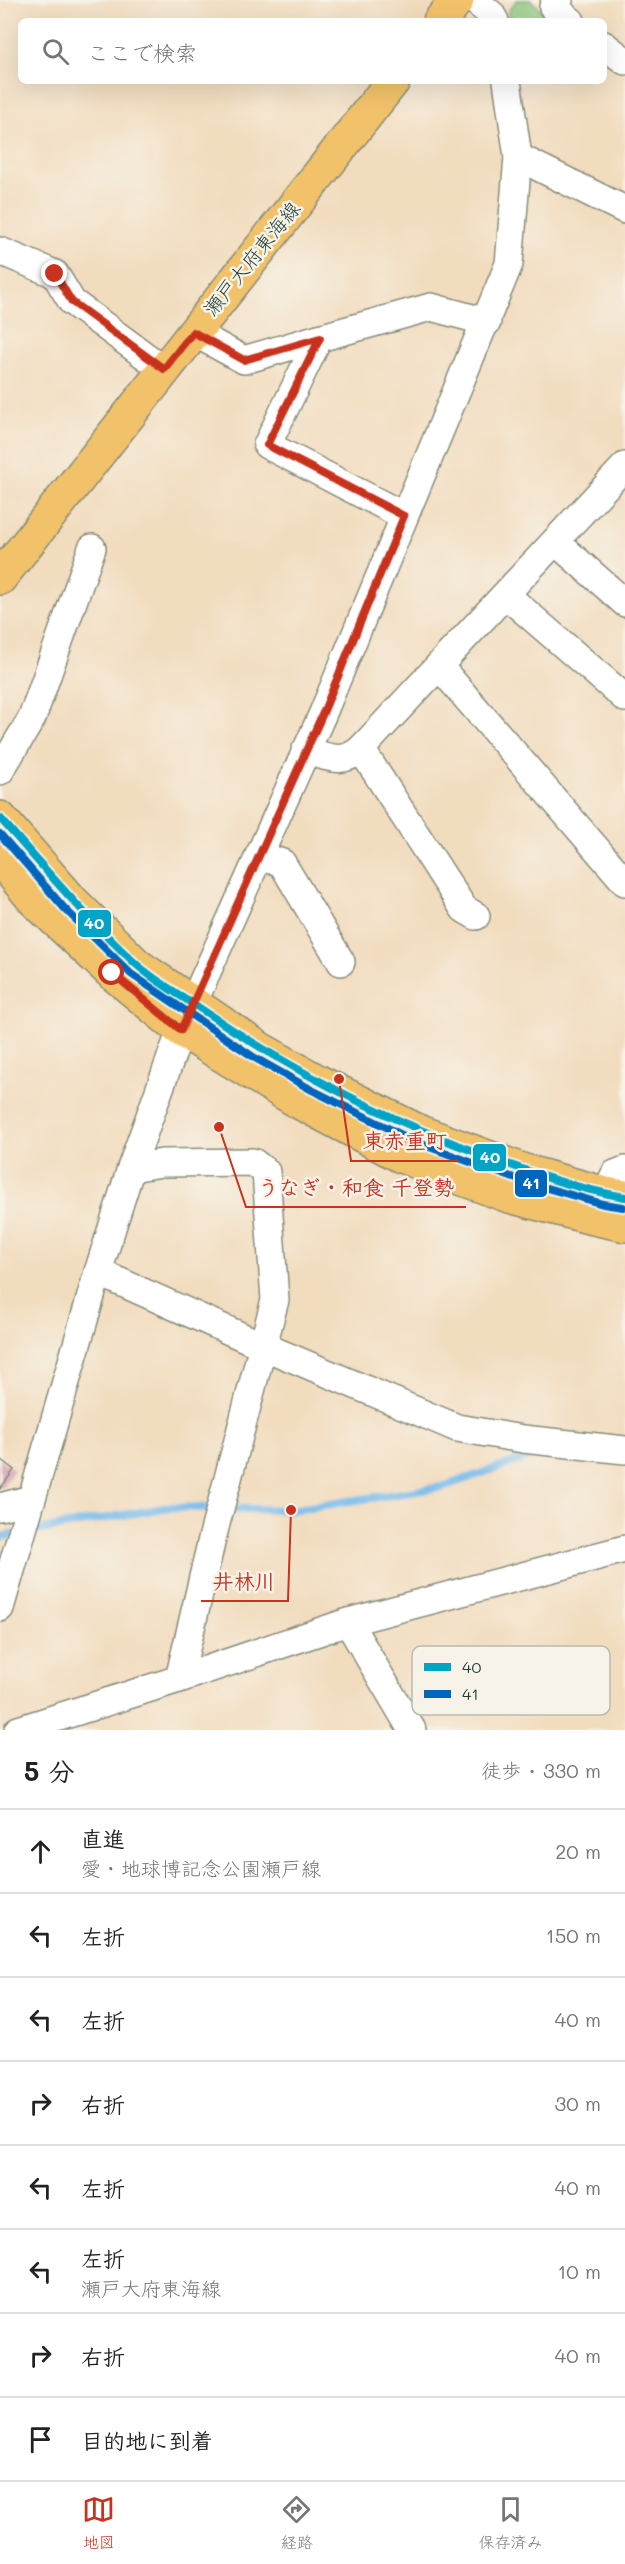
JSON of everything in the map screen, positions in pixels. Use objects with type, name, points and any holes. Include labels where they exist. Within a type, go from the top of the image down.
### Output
[{"type":"main road","points":[[442,18],[457,0]]},
{"type":"main road","name":"瀬戸大府東海線","points":[[0,578],[391,84]]},
{"type":"main road","points":[[0,818],[74,902],[187,1017]]},
{"type":"main road","points":[[0,859],[34,900],[112,973],[187,1017],[260,1049],[317,1081],[420,1131],[525,1171],[612,1195],[625,1225]]},
{"type":"street","points":[[474,0],[493,18]]},
{"type":"street","points":[[559,0],[553,7],[567,18]]},
{"type":"street","points":[[607,47],[625,61]]},
{"type":"street","points":[[0,1608],[98,1272],[131,1168],[187,1017],[323,713],[487,322],[509,264],[518,157],[507,84]]},
{"type":"street","points":[[518,157],[625,210]]},
{"type":"street","points":[[0,251],[55,274],[72,302],[164,369]]},
{"type":"street","points":[[193,332],[244,360],[431,307],[487,322]]},
{"type":"street","points":[[320,338],[267,445],[404,516]]},
{"type":"street","points":[[305,751],[350,759],[625,466]]},
{"type":"street","points":[[556,542],[625,603]]},
{"type":"street","points":[[0,771],[32,717],[92,548]]},
{"type":"street","points":[[506,595],[625,698]]},
{"type":"street","points":[[439,666],[625,882]]},
{"type":"street","points":[[361,749],[464,909],[476,916]]},
{"type":"street","points":[[259,855],[282,863],[341,962]]},
{"type":"street","points":[[131,1168],[162,1163],[253,1162],[266,1172],[275,1300],[212,1539],[179,1679]]},
{"type":"street","points":[[98,1272],[263,1346],[457,1428],[523,1439],[625,1450]]},
{"type":"street","points":[[0,1507],[29,1504]]},
{"type":"street","points":[[18,1730],[348,1622],[625,1549]]},
{"type":"street","points":[[348,1622],[412,1730]]},
{"type":"green space","points":[[517,0],[530,0],[551,18],[509,18],[508,11]]},
{"type":"building","points":[[0,1459],[14,1470],[0,1489]]},
{"type":"waterway","points":[[29,1532],[169,1507],[291,1510],[442,1487],[546,1451]]},
{"type":"waterway","points":[[0,1537],[17,1534]]},
{"type":"transit line","name":"40","points":[[0,818],[83,911],[144,971],[271,1054],[376,1110],[448,1142],[554,1180],[625,1197]]},
{"type":"transit line","name":"41","points":[[0,834],[65,909],[131,974],[255,1058],[312,1090],[416,1142],[522,1181],[603,1204],[623,1207]]},
{"type":"place","name":"東赤重町","points":[[339,1079]]},
{"type":"place","name":"うなぎ・和食 千登勢","points":[[219,1127]]},
{"type":"place","name":"井林川","points":[[291,1510]]},
{"type":"route","points":[[55,274],[72,302],[164,369],[193,332],[244,360],[320,338],[267,445],[404,516],[323,713],[181,1030],[112,973]]}]
